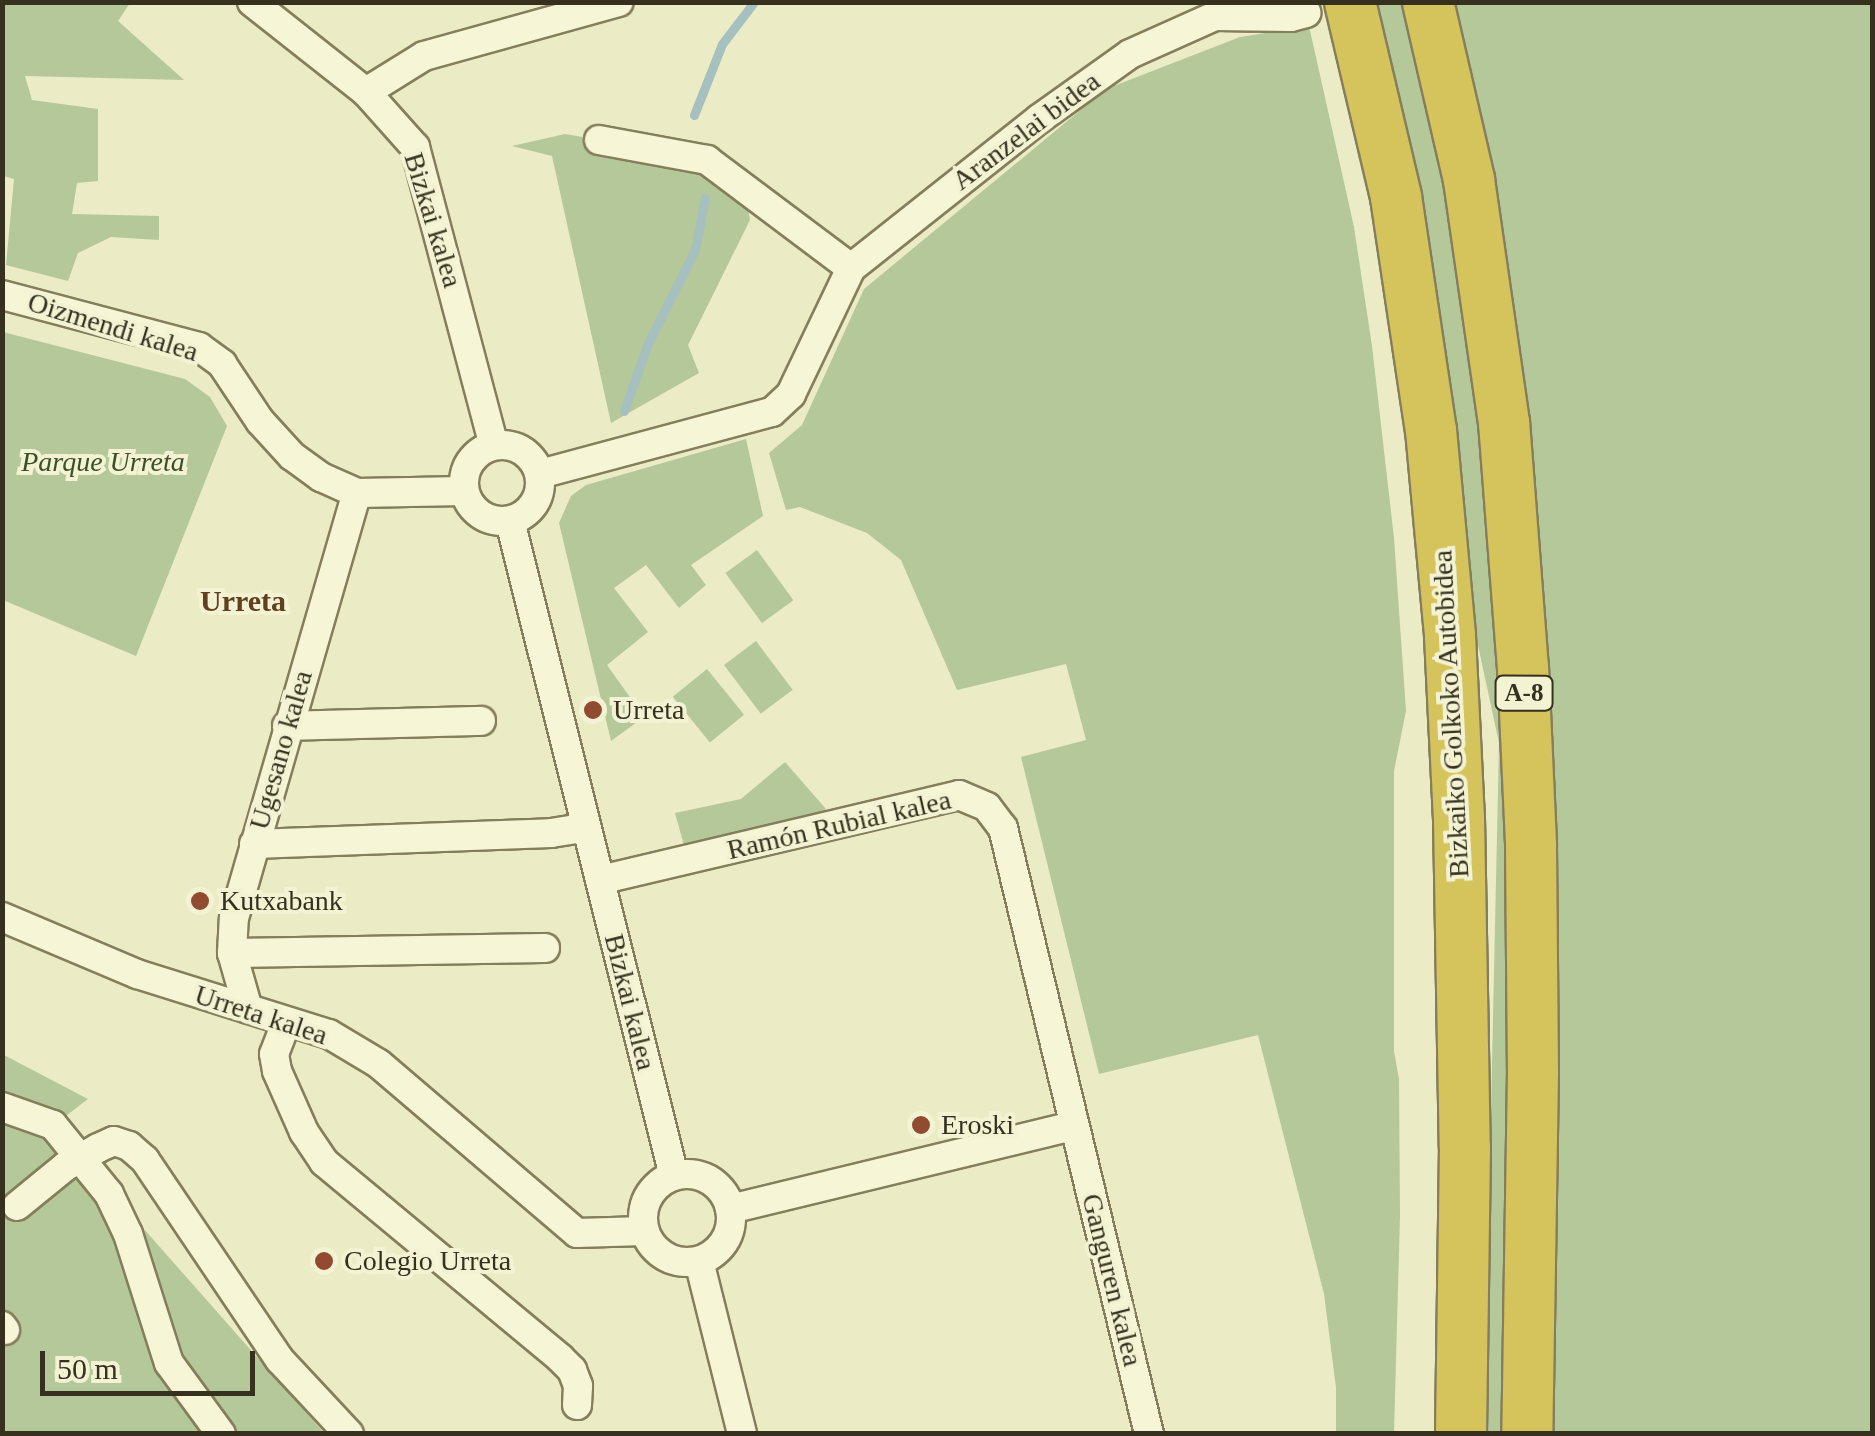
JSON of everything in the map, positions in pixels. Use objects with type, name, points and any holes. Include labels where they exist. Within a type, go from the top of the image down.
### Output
[{"type":"highway","name":"A-8","points":[[1428,2],[1469,180],[1504,422],[1523,667],[1531,846],[1529,1419]]},
{"type":"highway","name":"Bizkaiko Golkoko Autobidea","points":[[1328,8],[1396,197],[1431,430],[1448,617],[1460,837],[1464,1353],[1461,1434]]},
{"type":"highway","points":[[1450,1434],[1464,1353]]},
{"type":"street","name":"Bizkai kalea","points":[[252,2],[366,92],[415,147],[494,446]]},
{"type":"street","points":[[366,92],[424,56],[619,2]]},
{"type":"street","name":"Aranzelai bidea","points":[[540,474],[772,412],[791,394],[851,268],[1038,118],[1130,54],[1214,10],[1328,8]]},
{"type":"street","points":[[599,140],[707,160],[851,268]]},
{"type":"street","name":"Oizmendi kalea","points":[[2,295],[198,348],[222,364],[260,421],[292,456],[321,477],[358,494],[464,490]]},
{"type":"street","points":[[506,444],[527,454],[540,474],[531,509],[510,521],[498,521],[476,512],[464,490],[467,467],[474,457],[494,446],[506,444]]},
{"type":"street","name":"Ugesano kalea","points":[[248,1010],[232,953],[234,918],[287,726],[358,494]]},
{"type":"street","name":"Bizkai kalea","points":[[510,521],[674,1176]]},
{"type":"street","points":[[287,726],[482,721]]},
{"type":"street","name":"Ramón Rubial kalea","points":[[600,880],[959,795],[987,808],[1004,828],[1074,1126]]},
{"type":"street","points":[[254,844],[551,833],[587,827]]},
{"type":"street","name":"Urreta kalea","points":[[2,917],[138,974],[329,1034],[379,1064],[577,1233],[644,1230]]},
{"type":"street","points":[[232,953],[545,948]]},
{"type":"street","points":[[286,1023],[274,1054],[277,1071],[304,1132],[324,1162],[560,1358],[572,1370],[578,1386],[577,1405]]},
{"type":"street","points":[[2,1107],[53,1125],[109,1194],[128,1234],[169,1364],[221,1434]]},
{"type":"street","points":[[730,1209],[1074,1126]]},
{"type":"street","name":"Ganguren kalea","points":[[1074,1126],[1149,1434]]},
{"type":"street","points":[[17,1206],[82,1157],[114,1142],[129,1146],[145,1160],[280,1360],[349,1434]]},
{"type":"street","points":[[674,1176],[703,1177],[724,1196],[730,1209],[728,1235],[711,1255],[699,1261],[672,1260],[660,1254],[644,1230],[642,1217],[652,1192],[674,1176]]},
{"type":"street","points":[[699,1261],[742,1434]]},
{"type":"green space","points":[[3,2],[130,3],[118,21],[184,80],[25,76],[32,100],[98,109],[98,181],[77,183],[72,214],[159,216],[159,240],[111,237],[78,253],[68,281],[6,265],[14,179],[3,176]]},
{"type":"green space","points":[[1340,3],[1872,3],[1872,1433],[1484,1433],[1499,743]]},
{"type":"green space","points":[[1309,26],[1354,227],[1372,346],[1394,538],[1406,711],[1394,771],[1394,1051],[1399,1079],[1400,1216],[1394,1433],[1336,1433],[1336,1388],[1324,1294],[1258,1035],[1099,1074],[1021,757],[1086,740],[1066,664],[957,690],[901,560],[867,533],[800,507],[786,510],[769,453],[802,425],[864,289],[1106,89],[1240,37]]},
{"type":"green space","points":[[565,134],[689,155],[743,184],[750,220],[688,345],[699,373],[611,423],[552,156],[512,146]]},
{"type":"green space","name":"Parque Urreta","points":[[3,332],[185,379],[210,397],[227,426],[136,656],[3,600]]},
{"type":"green space","points":[[746,439],[763,516],[691,565],[706,585],[679,608],[646,565],[614,588],[648,632],[607,665],[644,717],[611,741],[559,523],[571,496],[586,485]]},
{"type":"green space","points":[[757,550],[793,600],[762,623],[725,573]]},
{"type":"green space","points":[[756,641],[793,690],[761,714],[724,665]]},
{"type":"green space","points":[[707,669],[744,715],[710,743],[673,697]]},
{"type":"green space","points":[[785,762],[826,809],[806,822],[685,849],[675,813],[741,799]]},
{"type":"green space","points":[[2,1054],[88,1099],[53,1126],[324,1433],[3,1433]]},
{"type":"waterway","points":[[694,115],[722,44],[754,2]]},
{"type":"waterway","points":[[624,411],[648,343],[695,250],[705,198]]},
{"type":"place","name":"Urreta","points":[[593,710]]},
{"type":"place","name":"Kutxabank","points":[[200,901]]},
{"type":"place","name":"Eroski","points":[[921,1125]]},
{"type":"place","name":"Colegio Urreta","points":[[324,1261]]},
{"type":"district","name":"Urreta","points":[[243,601]]}]
